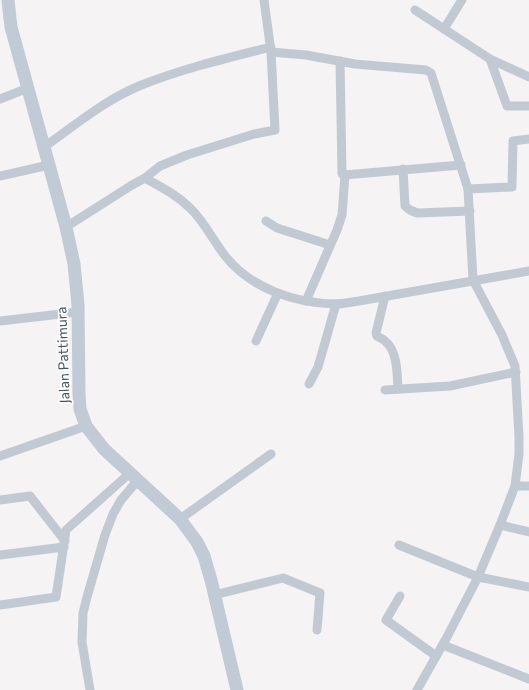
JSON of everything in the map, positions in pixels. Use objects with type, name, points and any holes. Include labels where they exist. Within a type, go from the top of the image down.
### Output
[{"type":"street","name":"Jalan Pattimura","points":[[8,0],[11,27],[66,227],[74,264],[78,312],[78,393],[80,409],[86,426],[104,449],[180,519],[197,542],[204,556],[237,690]]},
{"type":"street","points":[[66,227],[132,184],[145,178],[160,166],[188,155],[254,134],[275,130],[271,49],[264,0]]},
{"type":"street","points":[[446,25],[462,0]]},
{"type":"street","points":[[415,10],[446,25],[490,59],[529,77]]},
{"type":"street","points":[[44,147],[110,102],[138,86],[225,58],[271,49],[355,64],[426,70],[430,72],[468,189],[473,280],[512,356],[515,366],[519,454],[515,486],[478,577],[443,645],[417,690]]},
{"type":"street","points":[[490,59],[507,106],[529,106]]},
{"type":"street","points":[[340,61],[342,175],[461,165]]},
{"type":"street","points":[[0,99],[28,88]]},
{"type":"street","points":[[468,189],[512,187],[513,142],[529,139]]},
{"type":"street","points":[[0,176],[49,165]]},
{"type":"street","points":[[403,169],[405,206],[410,210],[417,213],[470,211]]},
{"type":"street","points":[[306,301],[342,215],[345,175]]},
{"type":"street","points":[[145,178],[171,192],[191,208],[209,231],[226,257],[236,267],[257,283],[278,293],[306,301],[336,304],[473,280],[528,273]]},
{"type":"street","points":[[266,221],[277,228],[330,245]]},
{"type":"street","points":[[256,342],[278,293]]},
{"type":"street","points":[[385,296],[376,333],[377,336],[385,341],[389,346],[394,356],[398,389]]},
{"type":"street","points":[[309,384],[318,367],[336,304]]},
{"type":"street","points":[[0,321],[78,312]]},
{"type":"street","points":[[385,390],[450,386],[516,372]]},
{"type":"street","points":[[0,456],[86,426]]},
{"type":"street","points":[[180,519],[271,454]]},
{"type":"street","points":[[0,605],[56,597],[66,530],[134,476]]},
{"type":"street","points":[[90,690],[82,642],[83,613],[86,597],[113,514],[134,476]]},
{"type":"street","points":[[515,486],[529,486]]},
{"type":"street","points":[[0,500],[30,496],[64,544]]},
{"type":"street","points":[[500,525],[529,532]]},
{"type":"street","points":[[0,556],[64,544]]},
{"type":"street","points":[[399,545],[478,577],[529,586]]},
{"type":"street","points":[[214,595],[283,578],[320,594],[317,630]]},
{"type":"street","points":[[400,596],[386,620],[436,656]]},
{"type":"street","points":[[443,645],[529,680]]}]
